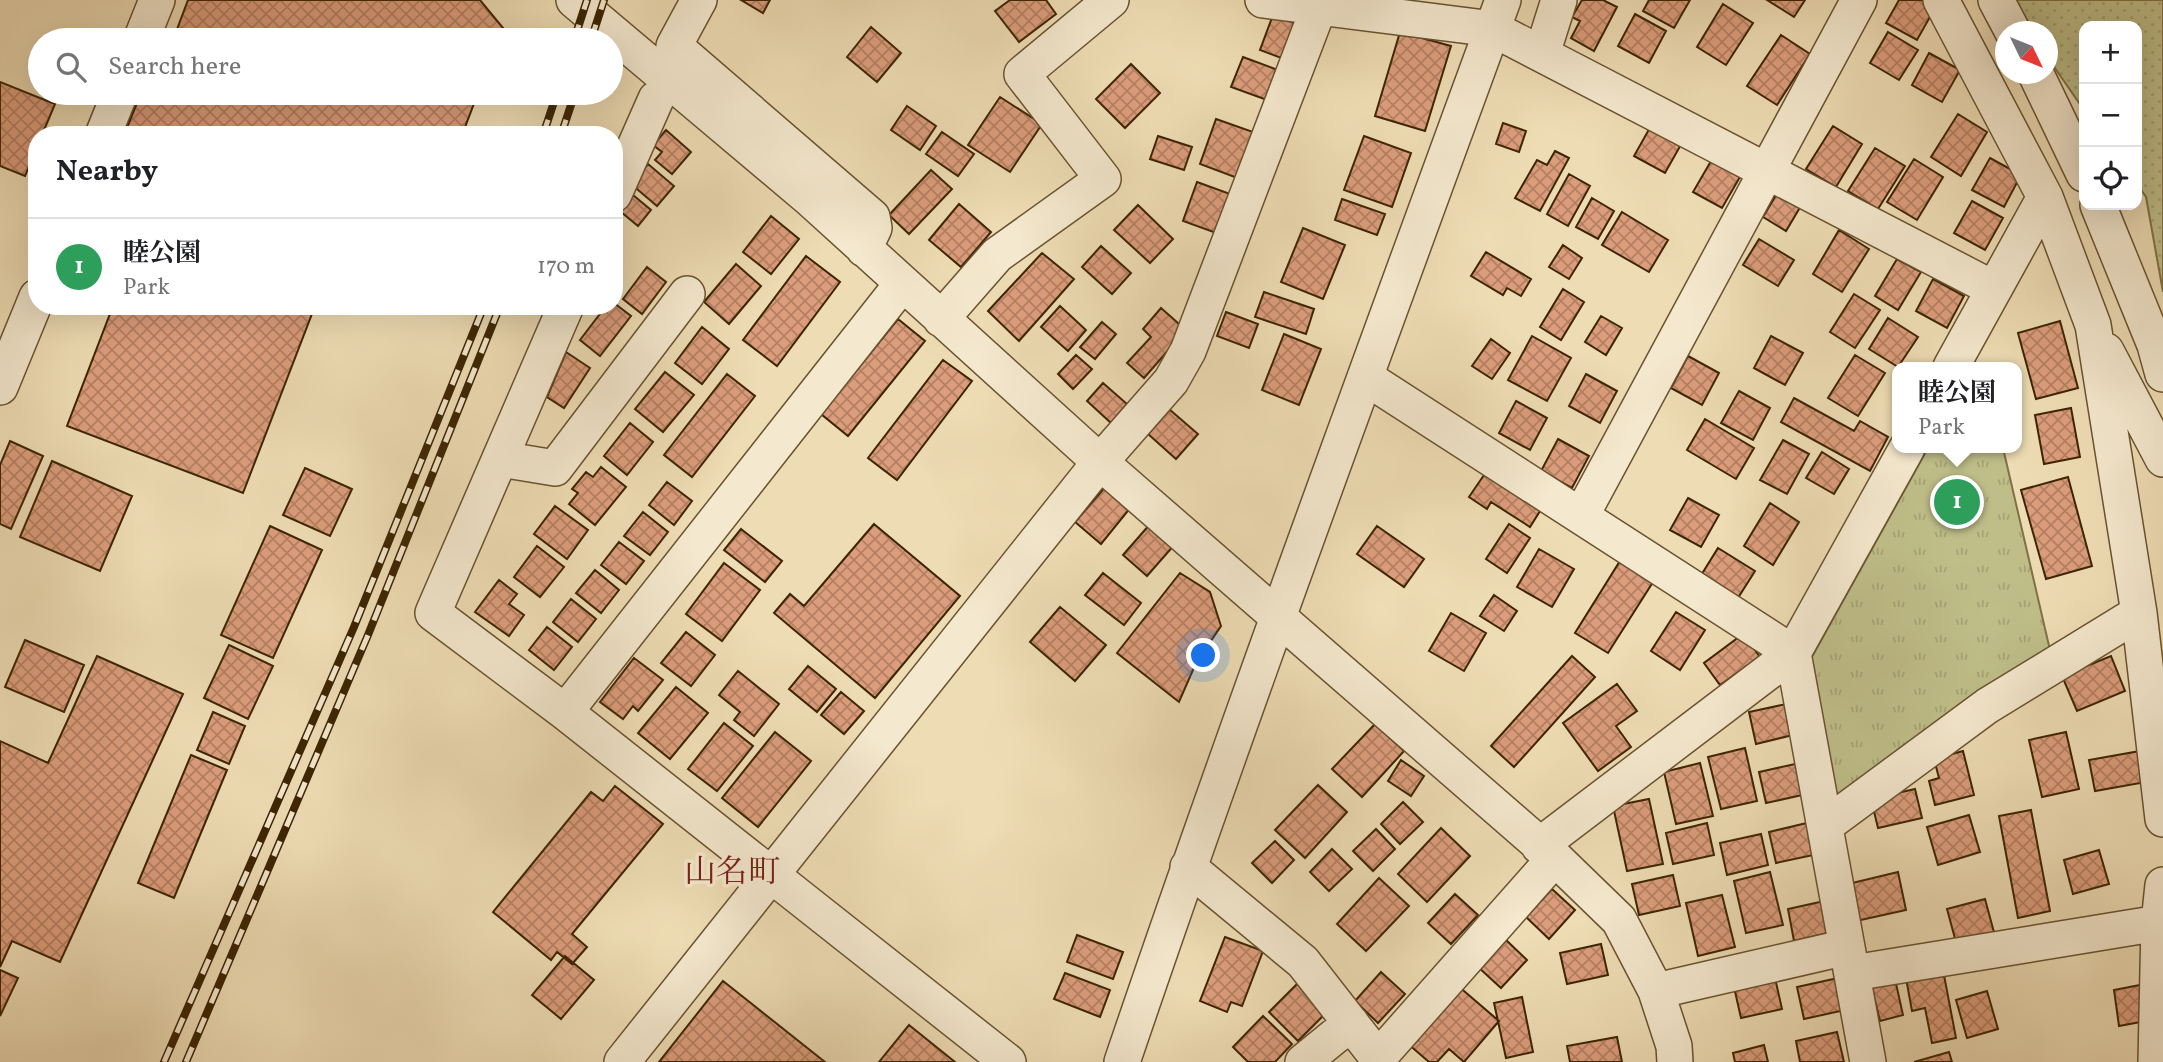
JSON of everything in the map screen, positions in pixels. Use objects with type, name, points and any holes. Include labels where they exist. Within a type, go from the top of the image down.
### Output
[{"type":"street","points":[[146,28],[157,0]]},
{"type":"street","points":[[573,0],[606,28]]},
{"type":"street","points":[[699,0],[674,46],[872,217],[874,228],[864,249]]},
{"type":"street","points":[[941,319],[998,255],[1103,179],[1022,74],[1111,0]]},
{"type":"street","points":[[1264,0],[1319,7],[1498,14],[1542,54],[1994,289]]},
{"type":"street","points":[[1542,54],[1559,0]]},
{"type":"street","points":[[1581,516],[1859,0]]},
{"type":"street","points":[[1941,0],[2045,197],[2093,326],[2163,459]]},
{"type":"street","points":[[1996,0],[2007,21]]},
{"type":"street","points":[[622,1062],[1100,461],[1171,381],[1188,352],[1319,7]]},
{"type":"street","points":[[1122,1062],[1188,867],[1498,14]]},
{"type":"street","points":[[623,42],[809,198],[1100,461],[1547,852],[1619,920],[1656,991],[1674,1046],[1675,1062]]},
{"type":"street","points":[[2041,84],[2079,164]]},
{"type":"street","points":[[623,174],[656,99]]},
{"type":"street","points":[[107,126],[115,105]]},
{"type":"street","points":[[1954,362],[2045,197]]},
{"type":"street","points":[[2100,210],[2155,345],[2163,374]]},
{"type":"street","points":[[565,712],[902,284]]},
{"type":"street","points":[[500,459],[555,468],[687,294]]},
{"type":"street","points":[[0,387],[30,315]]},
{"type":"street","points":[[562,315],[433,613],[565,712],[1008,1062]]},
{"type":"street","points":[[2093,326],[2138,613],[2163,820]]},
{"type":"street","points":[[1365,377],[1793,653],[1868,1062]]},
{"type":"street","points":[[1188,867],[1303,962],[1380,1060],[1547,852],[1793,653],[1904,453]]},
{"type":"street","points":[[2138,613],[2163,693]]},
{"type":"street","points":[[1826,825],[1986,706],[2138,613]]},
{"type":"street","points":[[2156,1062],[2159,923],[2163,885]]},
{"type":"street","points":[[1656,991],[1850,960],[2159,923]]},
{"type":"street","points":[[1303,1062],[1351,1023]]},
{"type":"green space","points":[[2006,0],[2163,0],[2163,292],[2146,197],[2142,191],[2142,21],[2079,21],[2079,103],[2058,72],[2058,21],[2022,21]]},
{"type":"green space","points":[[1925,453],[2004,453],[2050,650],[1846,798],[1835,794],[1808,664]]},
{"type":"building","points":[[188,0],[480,0],[503,28],[178,28]]},
{"type":"building","points":[[741,0],[770,0],[763,13]]},
{"type":"building","points":[[1010,0],[1046,0],[1056,14],[1019,42],[995,11]]},
{"type":"building","points":[[1582,0],[1603,0],[1617,7],[1594,51],[1571,38],[1580,21],[1572,17]]},
{"type":"building","points":[[1649,0],[1690,0],[1674,28],[1643,11]]},
{"type":"building","points":[[1767,0],[1805,0],[1794,17]]},
{"type":"building","points":[[1899,0],[1921,0],[1935,8],[1917,40],[1886,23]]},
{"type":"building","points":[[1723,4],[1753,23],[1726,65],[1697,47]]},
{"type":"building","points":[[1635,14],[1666,31],[1649,63],[1618,46]]},
{"type":"building","points":[[1273,15],[1297,24],[1284,59],[1260,50]]},
{"type":"building","points":[[871,27],[901,53],[877,82],[847,57]]},
{"type":"building","points":[[1400,32],[1451,46],[1425,131],[1375,116]]},
{"type":"building","points":[[1888,32],[1918,50],[1899,80],[1870,63]]},
{"type":"building","points":[[1781,35],[1810,54],[1777,105],[1747,86]]},
{"type":"building","points":[[1929,53],[1960,70],[1942,102],[1912,85]]},
{"type":"building","points":[[1243,57],[1278,70],[1267,100],[1231,87]]},
{"type":"building","points":[[1131,64],[1160,93],[1125,128],[1096,99]]},
{"type":"building","points":[[0,82],[28,93],[28,105],[55,105],[46,126],[28,126],[28,169],[25,176],[0,166]]},
{"type":"building","points":[[1000,97],[1042,124],[1010,172],[968,145]]},
{"type":"building","points":[[136,105],[473,105],[465,126],[128,126]]},
{"type":"building","points":[[907,106],[936,126],[920,150],[891,130]]},
{"type":"building","points":[[1958,114],[1987,132],[1961,176],[1931,157]]},
{"type":"building","points":[[1216,119],[1256,133],[1240,179],[1200,164]]},
{"type":"building","points":[[1503,123],[1526,131],[1519,152],[1496,144]]},
{"type":"building","points":[[1652,124],[1683,141],[1665,173],[1634,156]]},
{"type":"building","points":[[1833,126],[1862,144],[1836,187],[1806,169]]},
{"type":"building","points":[[666,130],[691,152],[672,174],[655,160],[662,152],[653,145]]},
{"type":"building","points":[[942,132],[974,154],[958,176],[926,154]]},
{"type":"building","points":[[1158,136],[1192,147],[1184,170],[1150,159]]},
{"type":"building","points":[[1364,136],[1411,153],[1392,207],[1344,190]]},
{"type":"building","points":[[1875,148],[1905,166],[1878,209],[1848,191]]},
{"type":"building","points":[[1555,151],[1569,158],[1540,211],[1515,198],[1537,160],[1547,165]]},
{"type":"building","points":[[1990,158],[2021,175],[2004,207],[1972,190]]},
{"type":"building","points":[[1914,159],[1943,177],[1917,220],[1887,202]]},
{"type":"building","points":[[1711,161],[1740,177],[1722,208],[1693,192]]},
{"type":"building","points":[[648,164],[674,186],[657,206],[631,184]]},
{"type":"building","points":[[931,170],[952,189],[909,234],[889,215]]},
{"type":"building","points":[[1569,174],[1590,186],[1568,226],[1547,214]]},
{"type":"building","points":[[1197,182],[1233,195],[1219,234],[1183,221]]},
{"type":"building","points":[[1779,190],[1802,204],[1786,231],[1763,217]]},
{"type":"building","points":[[633,195],[651,210],[638,226],[623,214],[623,207]]},
{"type":"building","points":[[1592,198],[1614,211],[1598,239],[1576,227]]},
{"type":"building","points":[[1342,199],[1385,214],[1377,235],[1335,220]]},
{"type":"building","points":[[1972,201],[2003,218],[1985,250],[1954,233]]},
{"type":"building","points":[[959,204],[991,232],[961,267],[929,240]]},
{"type":"building","points":[[1138,205],[1173,239],[1150,263],[1114,230]]},
{"type":"building","points":[[1622,212],[1668,240],[1649,272],[1602,245]]},
{"type":"building","points":[[771,216],[799,239],[771,274],[743,252]]},
{"type":"building","points":[[1303,228],[1345,245],[1323,299],[1281,282]]},
{"type":"building","points":[[1839,230],[1869,249],[1842,292],[1813,274]]},
{"type":"building","points":[[1759,239],[1794,260],[1778,286],[1743,265]]},
{"type":"building","points":[[1563,245],[1582,258],[1569,279],[1549,267]]},
{"type":"building","points":[[1101,246],[1131,273],[1112,294],[1082,267]]},
{"type":"building","points":[[1486,252],[1531,279],[1521,296],[1507,288],[1503,295],[1471,276]]},
{"type":"building","points":[[1042,253],[1074,279],[1019,341],[988,311]]},
{"type":"building","points":[[806,256],[840,282],[777,366],[743,340]]},
{"type":"building","points":[[1897,259],[1921,272],[1898,310],[1875,296]]},
{"type":"building","points":[[736,264],[761,286],[729,324],[704,302]]},
{"type":"building","points":[[647,267],[666,282],[642,314],[623,299]]},
{"type":"building","points":[[1933,279],[1964,296],[1947,328],[1916,311]]},
{"type":"building","points":[[1563,289],[1584,302],[1561,340],[1540,327]]},
{"type":"building","points":[[1264,292],[1314,309],[1306,334],[1255,317]]},
{"type":"building","points":[[1854,294],[1880,310],[1855,348],[1830,332]]},
{"type":"building","points":[[1060,306],[1086,330],[1068,351],[1041,327]]},
{"type":"building","points":[[1161,308],[1186,330],[1144,378],[1127,363],[1151,337],[1143,329]]},
{"type":"building","points":[[623,310],[631,316],[600,356],[580,340],[599,315],[623,315]]},
{"type":"building","points":[[1226,312],[1258,324],[1249,348],[1217,336]]},
{"type":"building","points":[[110,315],[312,315],[243,493],[67,426]]},
{"type":"building","points":[[1601,316],[1622,328],[1606,355],[1585,342]]},
{"type":"building","points":[[1888,318],[1918,337],[1901,362],[1892,363],[1869,349]]},
{"type":"building","points":[[898,319],[925,341],[848,436],[821,414]]},
{"type":"building","points":[[2060,321],[2078,388],[2036,399],[2018,333]]},
{"type":"building","points":[[1102,322],[1116,334],[1095,359],[1080,347]]},
{"type":"building","points":[[702,327],[729,349],[702,384],[675,363]]},
{"type":"building","points":[[1284,334],[1321,349],[1299,405],[1262,390]]},
{"type":"building","points":[[1532,336],[1571,358],[1547,401],[1508,380]]},
{"type":"building","points":[[1771,336],[1803,353],[1785,385],[1754,368]]},
{"type":"building","points":[[1491,339],[1510,353],[1492,379],[1472,366]]},
{"type":"building","points":[[566,352],[590,368],[564,408],[547,397]]},
{"type":"building","points":[[1076,355],[1092,369],[1073,389],[1058,374]]},
{"type":"building","points":[[1855,355],[1885,373],[1858,416],[1828,398]]},
{"type":"building","points":[[1688,356],[1719,373],[1702,405],[1671,388]]},
{"type":"building","points":[[943,360],[972,381],[897,480],[868,458]]},
{"type":"building","points":[[665,372],[694,395],[663,432],[635,409]]},
{"type":"building","points":[[727,374],[755,396],[692,477],[664,455]]},
{"type":"building","points":[[1586,374],[1617,391],[1600,423],[1569,406]]},
{"type":"building","points":[[1103,383],[1127,404],[1111,423],[1087,401]]},
{"type":"building","points":[[1739,391],[1770,408],[1753,440],[1721,423]]},
{"type":"building","points":[[1794,398],[1854,431],[1860,421],[1888,437],[1870,471],[1781,422]]},
{"type":"building","points":[[1516,401],[1547,418],[1530,450],[1499,433]]},
{"type":"building","points":[[2071,408],[2080,457],[2044,464],[2035,415]]},
{"type":"building","points":[[1169,409],[1198,434],[1176,459],[1148,434]]},
{"type":"building","points":[[1705,419],[1754,448],[1736,479],[1687,450]]},
{"type":"building","points":[[630,423],[653,442],[627,475],[604,456]]},
{"type":"building","points":[[1558,439],[1589,456],[1572,488],[1541,471]]},
{"type":"building","points":[[1783,440],[1809,454],[1787,494],[1760,480]]},
{"type":"building","points":[[10,441],[43,456],[11,529],[0,524],[0,465]]},
{"type":"building","points":[[1822,452],[1849,469],[1834,494],[1806,478]]},
{"type":"building","points":[[52,461],[132,496],[100,571],[20,537]]},
{"type":"building","points":[[601,467],[626,487],[595,525],[569,504],[578,493],[572,489],[586,472],[593,477]]},
{"type":"building","points":[[305,468],[352,489],[330,536],[283,515]]},
{"type":"building","points":[[1484,475],[1545,503],[1530,527],[1491,502],[1487,509],[1469,497]]},
{"type":"building","points":[[2068,477],[2092,566],[2046,579],[2021,490]]},
{"type":"building","points":[[667,482],[692,501],[674,525],[649,505]]},
{"type":"building","points":[[1106,486],[1131,507],[1101,544],[1075,522]]},
{"type":"building","points":[[1688,498],[1719,515],[1701,547],[1670,530]]},
{"type":"building","points":[[1770,503],[1799,522],[1773,565],[1744,546]]},
{"type":"building","points":[[555,506],[588,530],[567,559],[534,534]]},
{"type":"building","points":[[643,512],[668,532],[650,555],[624,536]]},
{"type":"building","points":[[1151,523],[1175,544],[1147,576],[1123,555]]},
{"type":"building","points":[[874,524],[960,596],[875,698],[774,613],[790,594],[804,606]]},
{"type":"building","points":[[1509,524],[1530,538],[1507,573],[1486,559]]},
{"type":"building","points":[[270,526],[322,550],[273,658],[221,635]]},
{"type":"building","points":[[1377,526],[1424,559],[1404,587],[1357,554]]},
{"type":"building","points":[[741,529],[782,561],[765,582],[724,550]]},
{"type":"building","points":[[619,542],[644,561],[626,584],[601,565]]},
{"type":"building","points":[[537,546],[564,567],[540,597],[514,577]]},
{"type":"building","points":[[1718,548],[1755,571],[1736,601],[1700,577]]},
{"type":"building","points":[[1539,549],[1574,569],[1552,607],[1517,587]]},
{"type":"building","points":[[1620,561],[1653,582],[1608,653],[1575,633]]},
{"type":"building","points":[[724,563],[760,590],[722,641],[686,614]]},
{"type":"building","points":[[595,570],[619,590],[601,613],[576,593]]},
{"type":"building","points":[[1103,573],[1141,603],[1124,625],[1085,595]]},
{"type":"building","points":[[1180,573],[1210,592],[1221,626],[1196,663],[1179,702],[1117,653]]},
{"type":"building","points":[[499,580],[517,594],[509,604],[524,615],[509,636],[475,612]]},
{"type":"building","points":[[1494,595],[1517,611],[1504,631],[1480,616]]},
{"type":"building","points":[[571,599],[596,619],[578,642],[553,622]]},
{"type":"building","points":[[1060,607],[1106,645],[1075,681],[1030,642]]},
{"type":"building","points":[[1676,612],[1705,630],[1680,670],[1651,651]]},
{"type":"building","points":[[1451,613],[1486,633],[1464,671],[1429,651]]},
{"type":"building","points":[[547,627],[572,647],[554,670],[529,650]]},
{"type":"building","points":[[686,632],[715,655],[691,686],[661,663]]},
{"type":"building","points":[[1743,634],[1760,657],[1720,685],[1704,663]]},
{"type":"building","points":[[25,640],[84,665],[64,712],[5,687]]},
{"type":"building","points":[[229,645],[273,666],[248,719],[204,698]]},
{"type":"building","points":[[97,656],[183,694],[60,962],[12,941],[0,967],[0,741],[48,763]]},
{"type":"building","points":[[1572,656],[1595,677],[1514,767],[1491,746]]},
{"type":"building","points":[[2111,656],[2125,691],[2077,711],[2062,676]]},
{"type":"building","points":[[634,658],[663,680],[638,711],[633,706],[623,719],[600,702]]},
{"type":"building","points":[[808,666],[836,689],[817,712],[789,689]]},
{"type":"building","points":[[738,671],[779,704],[754,736],[734,720],[740,712],[719,695]]},
{"type":"building","points":[[1617,684],[1637,711],[1616,726],[1631,747],[1598,771],[1563,723]]},
{"type":"building","points":[[676,687],[708,713],[670,759],[638,733]]},
{"type":"building","points":[[841,692],[864,711],[844,734],[821,715]]},
{"type":"building","points":[[1791,703],[1797,734],[1756,744],[1749,712]]},
{"type":"building","points":[[213,712],[245,726],[229,764],[197,750]]},
{"type":"building","points":[[724,723],[753,746],[717,791],[688,769]]},
{"type":"building","points":[[1375,724],[1404,751],[1362,797],[1332,769]]},
{"type":"building","points":[[775,732],[811,761],[758,827],[722,798]]},
{"type":"building","points":[[2066,732],[2079,789],[2042,797],[2029,740]]},
{"type":"building","points":[[1745,748],[1757,801],[1721,809],[1708,757]]},
{"type":"building","points":[[1963,751],[1974,795],[1935,805],[1929,781],[1939,778],[1934,759]]},
{"type":"building","points":[[2140,751],[2146,782],[2095,791],[2089,760]]},
{"type":"building","points":[[191,755],[227,770],[174,898],[138,883]]},
{"type":"building","points":[[1401,760],[1424,776],[1411,796],[1388,781]]},
{"type":"building","points":[[1700,763],[1713,816],[1676,824],[1664,772]]},
{"type":"building","points":[[1800,763],[1807,794],[1766,803],[1759,772]]},
{"type":"building","points":[[1318,785],[1347,812],[1305,858],[1275,830]]},
{"type":"building","points":[[615,786],[663,824],[572,934],[587,947],[572,964],[557,952],[551,960],[493,912],[591,792],[603,801]]},
{"type":"building","points":[[1915,789],[1922,818],[1878,828],[1871,799]]},
{"type":"building","points":[[1649,799],[1663,864],[1627,871],[1613,806]]},
{"type":"building","points":[[1403,802],[1423,822],[1400,844],[1381,824]]},
{"type":"building","points":[[2031,810],[2050,911],[2018,918],[1999,816]]},
{"type":"building","points":[[1969,815],[1980,852],[1938,865],[1927,827]]},
{"type":"building","points":[[1811,822],[1818,854],[1776,863],[1769,832]]},
{"type":"building","points":[[1707,823],[1714,855],[1673,864],[1666,833]]},
{"type":"building","points":[[1441,828],[1470,856],[1427,902],[1398,874]]},
{"type":"building","points":[[1376,829],[1395,849],[1373,871],[1353,851]]},
{"type":"building","points":[[1761,834],[1768,865],[1727,875],[1720,843]]},
{"type":"building","points":[[1275,841],[1294,860],[1272,883],[1252,863]]},
{"type":"building","points":[[1332,849],[1352,869],[1329,891],[1310,872]]},
{"type":"building","points":[[2099,850],[2109,884],[2073,894],[2064,860]]},
{"type":"building","points":[[1770,872],[1783,925],[1746,933],[1734,881]]},
{"type":"building","points":[[1898,872],[1906,910],[1856,921],[1848,884]]},
{"type":"building","points":[[1673,875],[1680,906],[1639,915],[1632,884]]},
{"type":"building","points":[[1379,878],[1409,906],[1366,951],[1337,924]]},
{"type":"building","points":[[1552,889],[1575,910],[1549,939],[1526,917]]},
{"type":"building","points":[[1455,894],[1478,915],[1451,944],[1428,923]]},
{"type":"building","points":[[1722,895],[1735,947],[1698,956],[1686,903]]},
{"type":"building","points":[[1985,899],[1995,936],[1957,946],[1947,909]]},
{"type":"building","points":[[1829,900],[1836,931],[1794,941],[1788,909]]},
{"type":"building","points":[[1077,935],[1123,952],[1113,979],[1067,962]]},
{"type":"building","points":[[1225,937],[1263,951],[1242,1006],[1231,1002],[1227,1012],[1200,1001]]},
{"type":"building","points":[[1504,938],[1527,960],[1501,988],[1478,967]]},
{"type":"building","points":[[1601,944],[1608,975],[1567,984],[1560,953]]},
{"type":"building","points":[[565,956],[594,980],[561,1019],[532,995]]},
{"type":"building","points":[[0,970],[18,978],[0,1016]]},
{"type":"building","points":[[1943,970],[1956,1038],[1932,1043],[1925,1008],[1912,1011],[1906,978]]},
{"type":"building","points":[[1381,972],[1405,994],[1378,1023],[1355,1001]]},
{"type":"building","points":[[1065,973],[1110,990],[1100,1017],[1054,999]]},
{"type":"building","points":[[1775,978],[1782,1009],[1741,1018],[1734,987]]},
{"type":"building","points":[[1838,978],[1845,1010],[1804,1019],[1797,987]]},
{"type":"building","points":[[1895,979],[1903,1015],[1880,1021],[1871,984]]},
{"type":"building","points":[[723,981],[825,1062],[659,1062]]},
{"type":"building","points":[[1300,981],[1329,1010],[1298,1041],[1269,1012]]},
{"type":"building","points":[[1457,985],[1499,1021],[1464,1062],[1449,1049],[1437,1062],[1429,1062],[1407,1043]]},
{"type":"building","points":[[2140,985],[2146,1021],[2119,1026],[2114,990]]},
{"type":"building","points":[[1987,991],[1998,1029],[1967,1038],[1956,1000]]},
{"type":"building","points":[[1522,997],[1533,1052],[1506,1058],[1494,1003]]},
{"type":"building","points":[[1263,1016],[1292,1044],[1275,1062],[1248,1062],[1233,1047]]},
{"type":"building","points":[[909,1025],[955,1062],[879,1062]]},
{"type":"building","points":[[1837,1032],[1844,1062],[1800,1062],[1796,1041]]},
{"type":"building","points":[[1617,1037],[1622,1062],[1570,1062],[1567,1046]]},
{"type":"building","points":[[1764,1045],[1768,1062],[1735,1062],[1733,1053]]},
{"type":"building","points":[[1949,1052],[1952,1062],[1914,1062]]},
{"type":"railway","points":[[578,28],[587,0]]},
{"type":"railway","points":[[595,28],[604,0]]},
{"type":"railway","points":[[546,126],[553,105]]},
{"type":"railway","points":[[564,126],[571,105]]},
{"type":"railway","points":[[164,1062],[354,627],[480,315]]},
{"type":"railway","points":[[186,1062],[368,635],[496,315]]},
{"type":"place","name":"睦公園","points":[[1957,502]]},
{"type":"district","name":"山名町","points":[[732,871]]}]
